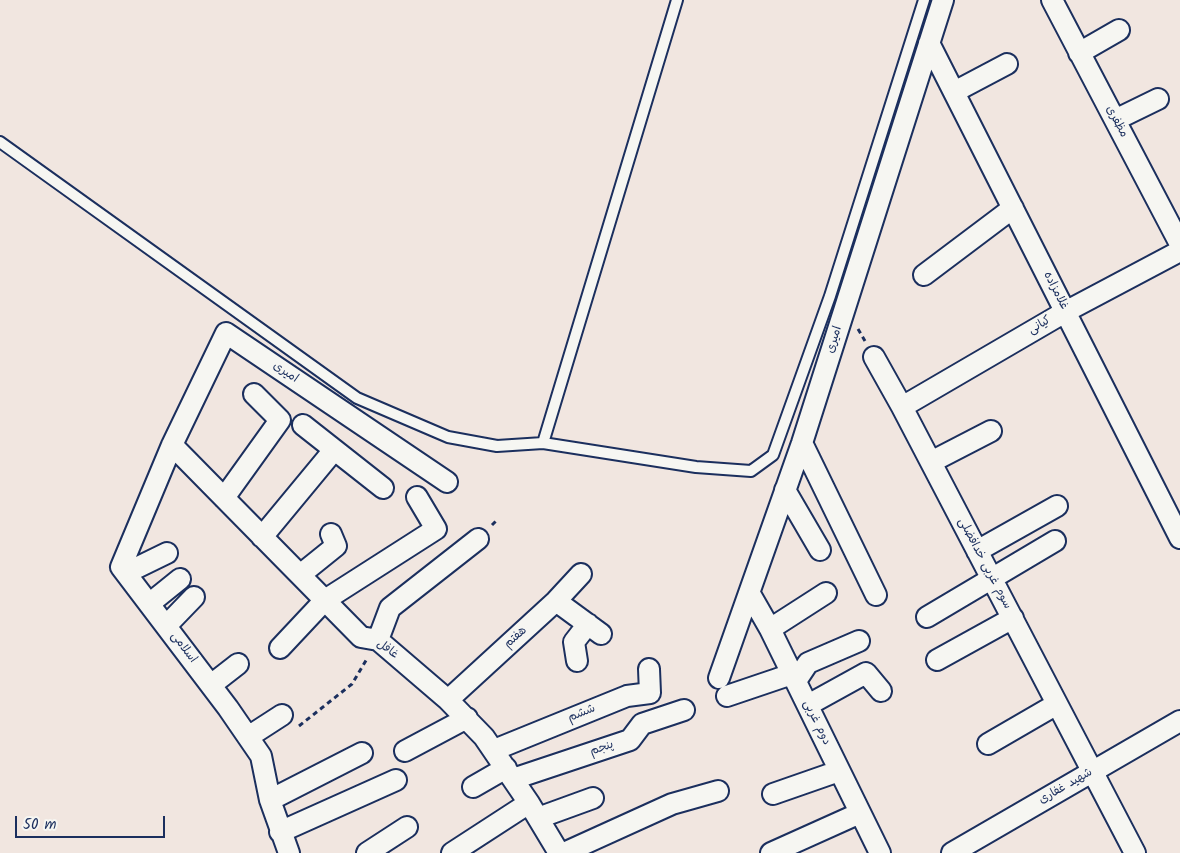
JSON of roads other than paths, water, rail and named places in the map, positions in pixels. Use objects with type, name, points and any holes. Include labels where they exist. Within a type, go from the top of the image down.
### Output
[{"type":"street","name":"امیری","points":[[794,677],[723,687],[750,594],[802,443],[943,0]]},
{"type":"street","name":"مظفری","points":[[1052,0],[1180,244]]},
{"type":"street","points":[[1079,53],[1119,30]]},
{"type":"street","name":"غلامزاده","points":[[929,43],[1180,538]]},
{"type":"street","points":[[954,92],[1007,64]]},
{"type":"street","points":[[1115,120],[1158,99]]},
{"type":"street","points":[[924,275],[1013,208]]},
{"type":"street","name":"کیانی","points":[[902,407],[1065,312],[1180,251]]},
{"type":"street","name":"امیری","points":[[172,445],[226,333],[447,482]]},
{"type":"street","name":"سوم غربی خدافضلی","points":[[874,357],[978,551],[1135,853]]},
{"type":"street","points":[[224,498],[280,420],[254,394]]},
{"type":"street","points":[[303,425],[383,488]]},
{"type":"street","points":[[931,462],[991,431]]},
{"type":"street","points":[[802,443],[876,595]]},
{"type":"street","points":[[167,552],[126,573],[121,567],[172,445]]},
{"type":"street","name":"غافل","points":[[172,445],[361,637],[378,640],[467,718],[494,750],[559,853]]},
{"type":"street","points":[[262,536],[334,450]]},
{"type":"street","points":[[785,490],[820,550]]},
{"type":"street","points":[[280,648],[325,600],[436,528],[417,497]]},
{"type":"street","points":[[978,551],[1057,506]]},
{"type":"street","points":[[300,575],[336,546],[331,534]]},
{"type":"street","points":[[378,640],[390,608],[478,539]]},
{"type":"street","points":[[927,617],[1055,541]]},
{"type":"street","name":"اسلامی","points":[[126,573],[211,685],[261,756],[270,800],[289,853]]},
{"type":"street","name":"هفتم","points":[[448,700],[478,662],[556,601],[581,574]]},
{"type":"street","points":[[149,604],[180,579]]},
{"type":"street","points":[[770,629],[826,593]]},
{"type":"street","name":"دوم غربی","points":[[750,594],[770,629],[880,853]]},
{"type":"street","points":[[166,626],[194,597]]},
{"type":"street","points":[[556,601],[594,629],[574,642],[577,662]]},
{"type":"street","points":[[937,660],[1012,618]]},
{"type":"street","points":[[794,677],[808,663],[860,641]]},
{"type":"street","points":[[211,685],[238,664]]},
{"type":"street","name":"ششم","points":[[494,750],[627,696],[650,693],[649,669]]},
{"type":"street","points":[[808,706],[866,673],[881,691]]},
{"type":"street","points":[[988,744],[1057,704]]},
{"type":"street","name":"پنجم","points":[[473,787],[510,774],[630,740],[642,724],[684,710]]},
{"type":"street","points":[[405,751],[467,718]]},
{"type":"street","name":"شهید غفاری","points":[[952,853],[1180,721]]},
{"type":"street","points":[[248,737],[286,724]]},
{"type":"street","points":[[270,800],[362,753]]},
{"type":"street","points":[[773,794],[839,771]]},
{"type":"street","points":[[280,832],[396,780]]},
{"type":"street","points":[[564,853],[672,804],[718,791]]},
{"type":"street","points":[[452,853],[533,811],[593,798]]},
{"type":"street","points":[[771,853],[860,813]]},
{"type":"street","points":[[367,853],[407,827]]},
{"type":"lane","points":[[542,443],[677,0]]},
{"type":"lane","points":[[0,142],[357,398],[448,437],[497,446],[542,443],[696,467],[751,471],[774,455],[830,296],[924,0]]}]
